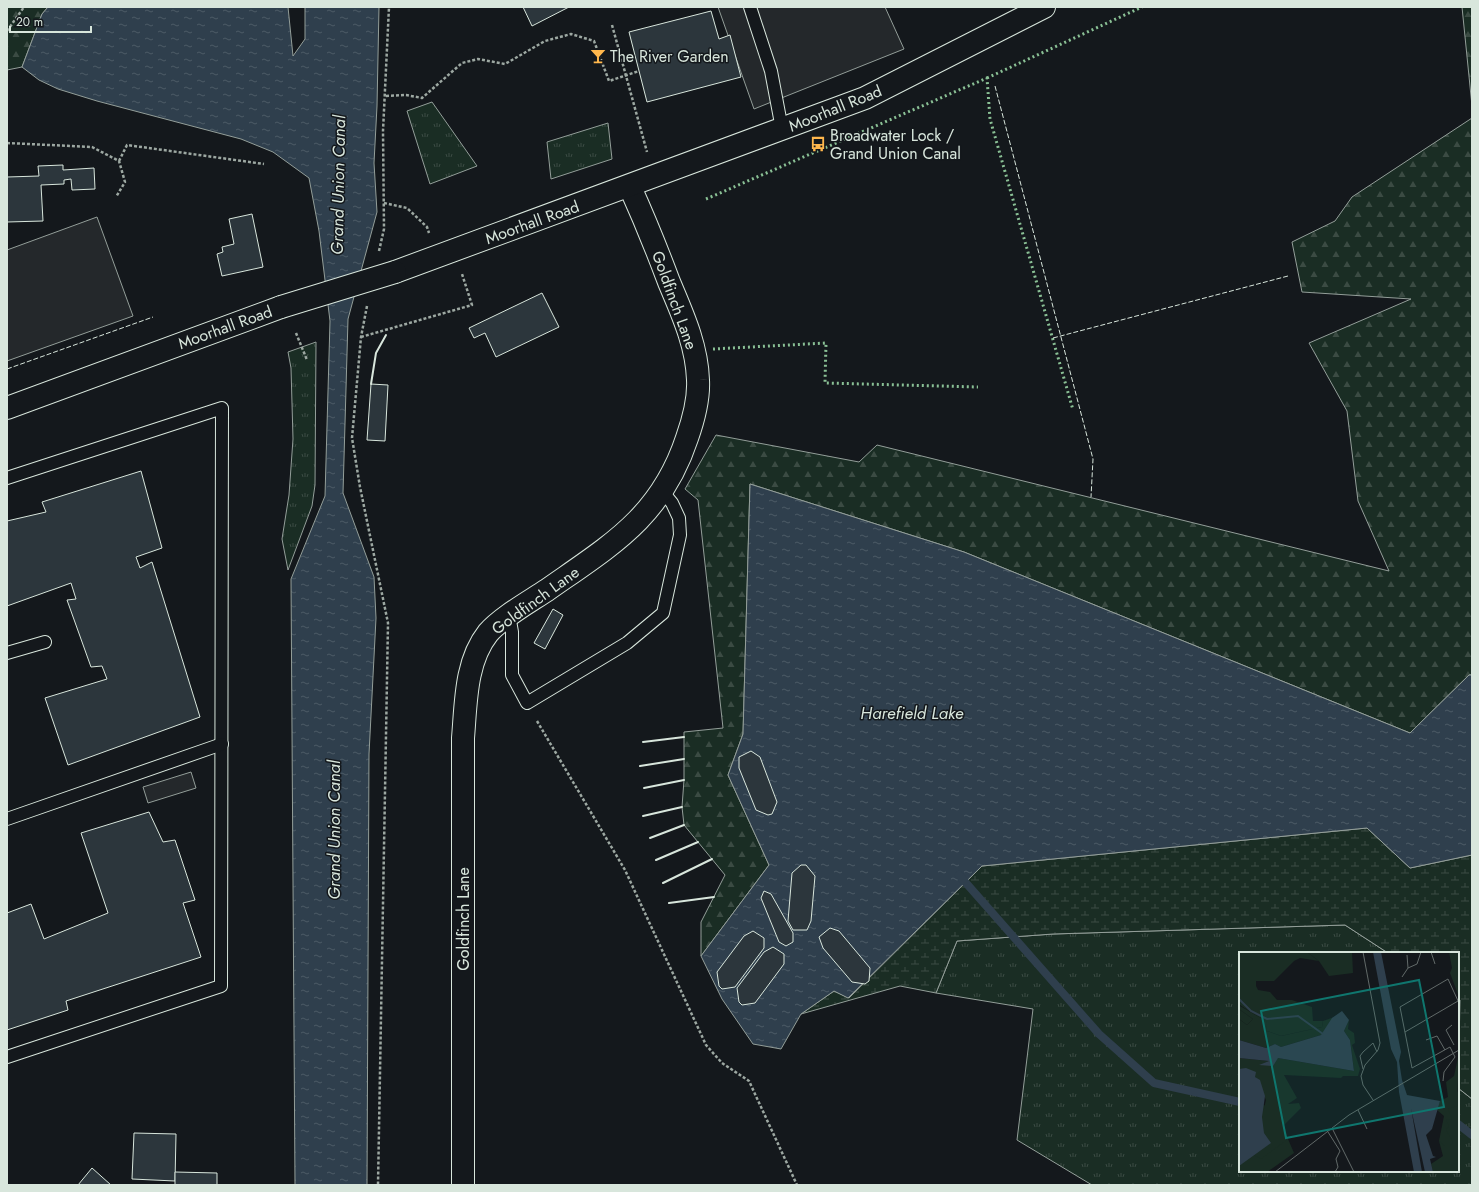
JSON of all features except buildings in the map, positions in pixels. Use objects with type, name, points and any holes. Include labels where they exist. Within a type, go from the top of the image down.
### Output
[{"type":"street","name":"Moorhall Road","points":[[7,408],[281,307],[395,272],[630,187],[865,98],[1044,7]]},
{"type":"street","name":"Goldfinch Lane","points":[[463,1185],[463,738],[469,676],[476,653],[488,633],[509,616],[611,546],[637,523],[663,492],[680,462],[691,428],[698,380],[693,345],[682,312],[630,187]]},
{"type":"lane","points":[[750,7],[771,71],[782,130]]},
{"type":"lane","points":[[7,478],[222,408],[221,986],[7,1057]]},
{"type":"lane","points":[[509,616],[512,632],[512,675],[527,703],[627,644],[664,613],[680,535],[680,518],[672,503],[663,492]]},
{"type":"lane","points":[[7,653],[45,642]]},
{"type":"lane","points":[[7,819],[222,744]]},
{"type":"path","points":[[7,31],[24,7]]},
{"type":"path","points":[[389,7],[384,131],[384,204],[407,208],[427,226],[430,237]]},
{"type":"path","points":[[612,25],[648,158]]},
{"type":"path","points":[[386,96],[422,98],[462,63],[478,59],[505,64],[545,41],[571,34],[594,41],[609,81],[639,72]]},
{"type":"path","points":[[7,143],[92,147],[118,161],[125,182],[116,197]]},
{"type":"path","points":[[118,161],[127,145],[264,164]]},
{"type":"path","points":[[378,1185],[388,623],[360,487],[352,438],[360,344],[361,337],[472,305],[461,272]]},
{"type":"path","points":[[296,333],[307,360]]},
{"type":"path","points":[[527,703],[625,870],[706,1044],[722,1063],[749,1080],[797,1185]]},
{"type":"green space","points":[[7,7],[48,7],[42,14],[22,67],[7,70]]},
{"type":"green space","points":[[1462,7],[1472,7],[1472,106]]},
{"type":"green space","points":[[432,102],[477,166],[430,184],[407,111]]},
{"type":"green space","points":[[1472,118],[1472,675],[1469,675],[1410,733],[964,552],[750,484],[743,734],[728,775],[769,865],[701,956],[701,922],[725,875],[684,825],[682,807],[684,780],[684,732],[723,728],[698,500],[685,489],[716,435],[859,462],[877,445],[1389,571],[1358,501],[1347,411],[1309,343],[1411,299],[1302,292],[1292,242],[1335,221],[1352,197]]},
{"type":"green space","points":[[608,123],[612,159],[551,179],[547,142]]},
{"type":"green space","points":[[316,342],[315,485],[312,506],[288,570],[282,539],[289,495],[293,439],[291,368],[288,352]]},
{"type":"green space","points":[[1367,828],[1410,868],[1472,855],[1472,1099],[1459,1089],[1459,952],[1386,952],[1345,925],[1053,934],[957,941],[936,993],[900,986],[801,1014],[834,991],[849,998],[982,866]]},
{"type":"green space","points":[[1345,925],[1386,952],[1239,952],[1239,1172],[1459,1172],[1459,1089],[1472,1099],[1472,1185],[1092,1185],[1017,1140],[1033,1009],[936,993],[957,941],[1053,934]]},
{"type":"green space","points":[[1459,999],[1460,1000],[1459,1044]]},
{"type":"shaded area","points":[[718,7],[885,7],[904,49],[754,109]]},
{"type":"shaded area","points":[[97,217],[133,316],[7,361],[7,250]]},
{"type":"shaded area","points":[[191,772],[196,788],[148,803],[143,787]]},
{"type":"water","name":"Grand Union Canal","points":[[48,7],[288,7],[293,56],[305,39],[305,7],[379,7],[374,163],[377,212],[348,319],[343,493],[374,577],[376,618],[369,754],[367,1185],[295,1185],[291,579],[325,496],[330,321],[319,231],[309,178],[273,152],[241,139],[97,101],[58,89],[39,80],[22,67],[42,14]]},
{"type":"water","name":"Harefield Lake","points":[[750,484],[964,552],[1410,733],[1469,675],[1472,675],[1472,855],[1410,868],[1367,828],[982,866],[848,998],[834,991],[801,1014],[781,1049],[753,1044],[722,999],[701,956],[769,865],[728,775],[743,734]]},
{"type":"waterway","points":[[959,875],[1099,1034],[1154,1083],[1239,1102]]},
{"type":"waterway","points":[[1459,1125],[1472,1135]]},
{"type":"hedge","points":[[987,78],[1142,7]]},
{"type":"hedge","points":[[706,199],[987,78],[990,119],[1073,410]]},
{"type":"hedge","points":[[713,349],[826,343],[825,383],[978,387]]},
{"type":"fence","points":[[995,86],[1093,459],[1091,497]]},
{"type":"fence","points":[[1053,338],[1288,276]]},
{"type":"fence","points":[[7,369],[153,317]]},
{"type":"wall","points":[[371,384],[376,353],[386,335]]},
{"type":"wall","points":[[643,742],[684,737]]},
{"type":"wall","points":[[640,766],[684,759]]},
{"type":"wall","points":[[644,788],[684,780]]},
{"type":"wall","points":[[643,816],[682,807]]},
{"type":"wall","points":[[650,838],[684,825]]},
{"type":"wall","points":[[656,860],[698,842]]},
{"type":"wall","points":[[663,883],[712,859]]},
{"type":"wall","points":[[669,903],[714,897]]},
{"type":"place","name":"The River Garden","points":[[598,56]]},
{"type":"place","name":"Broadwater Lock / Grand Union Canal","points":[[818,144]]}]
